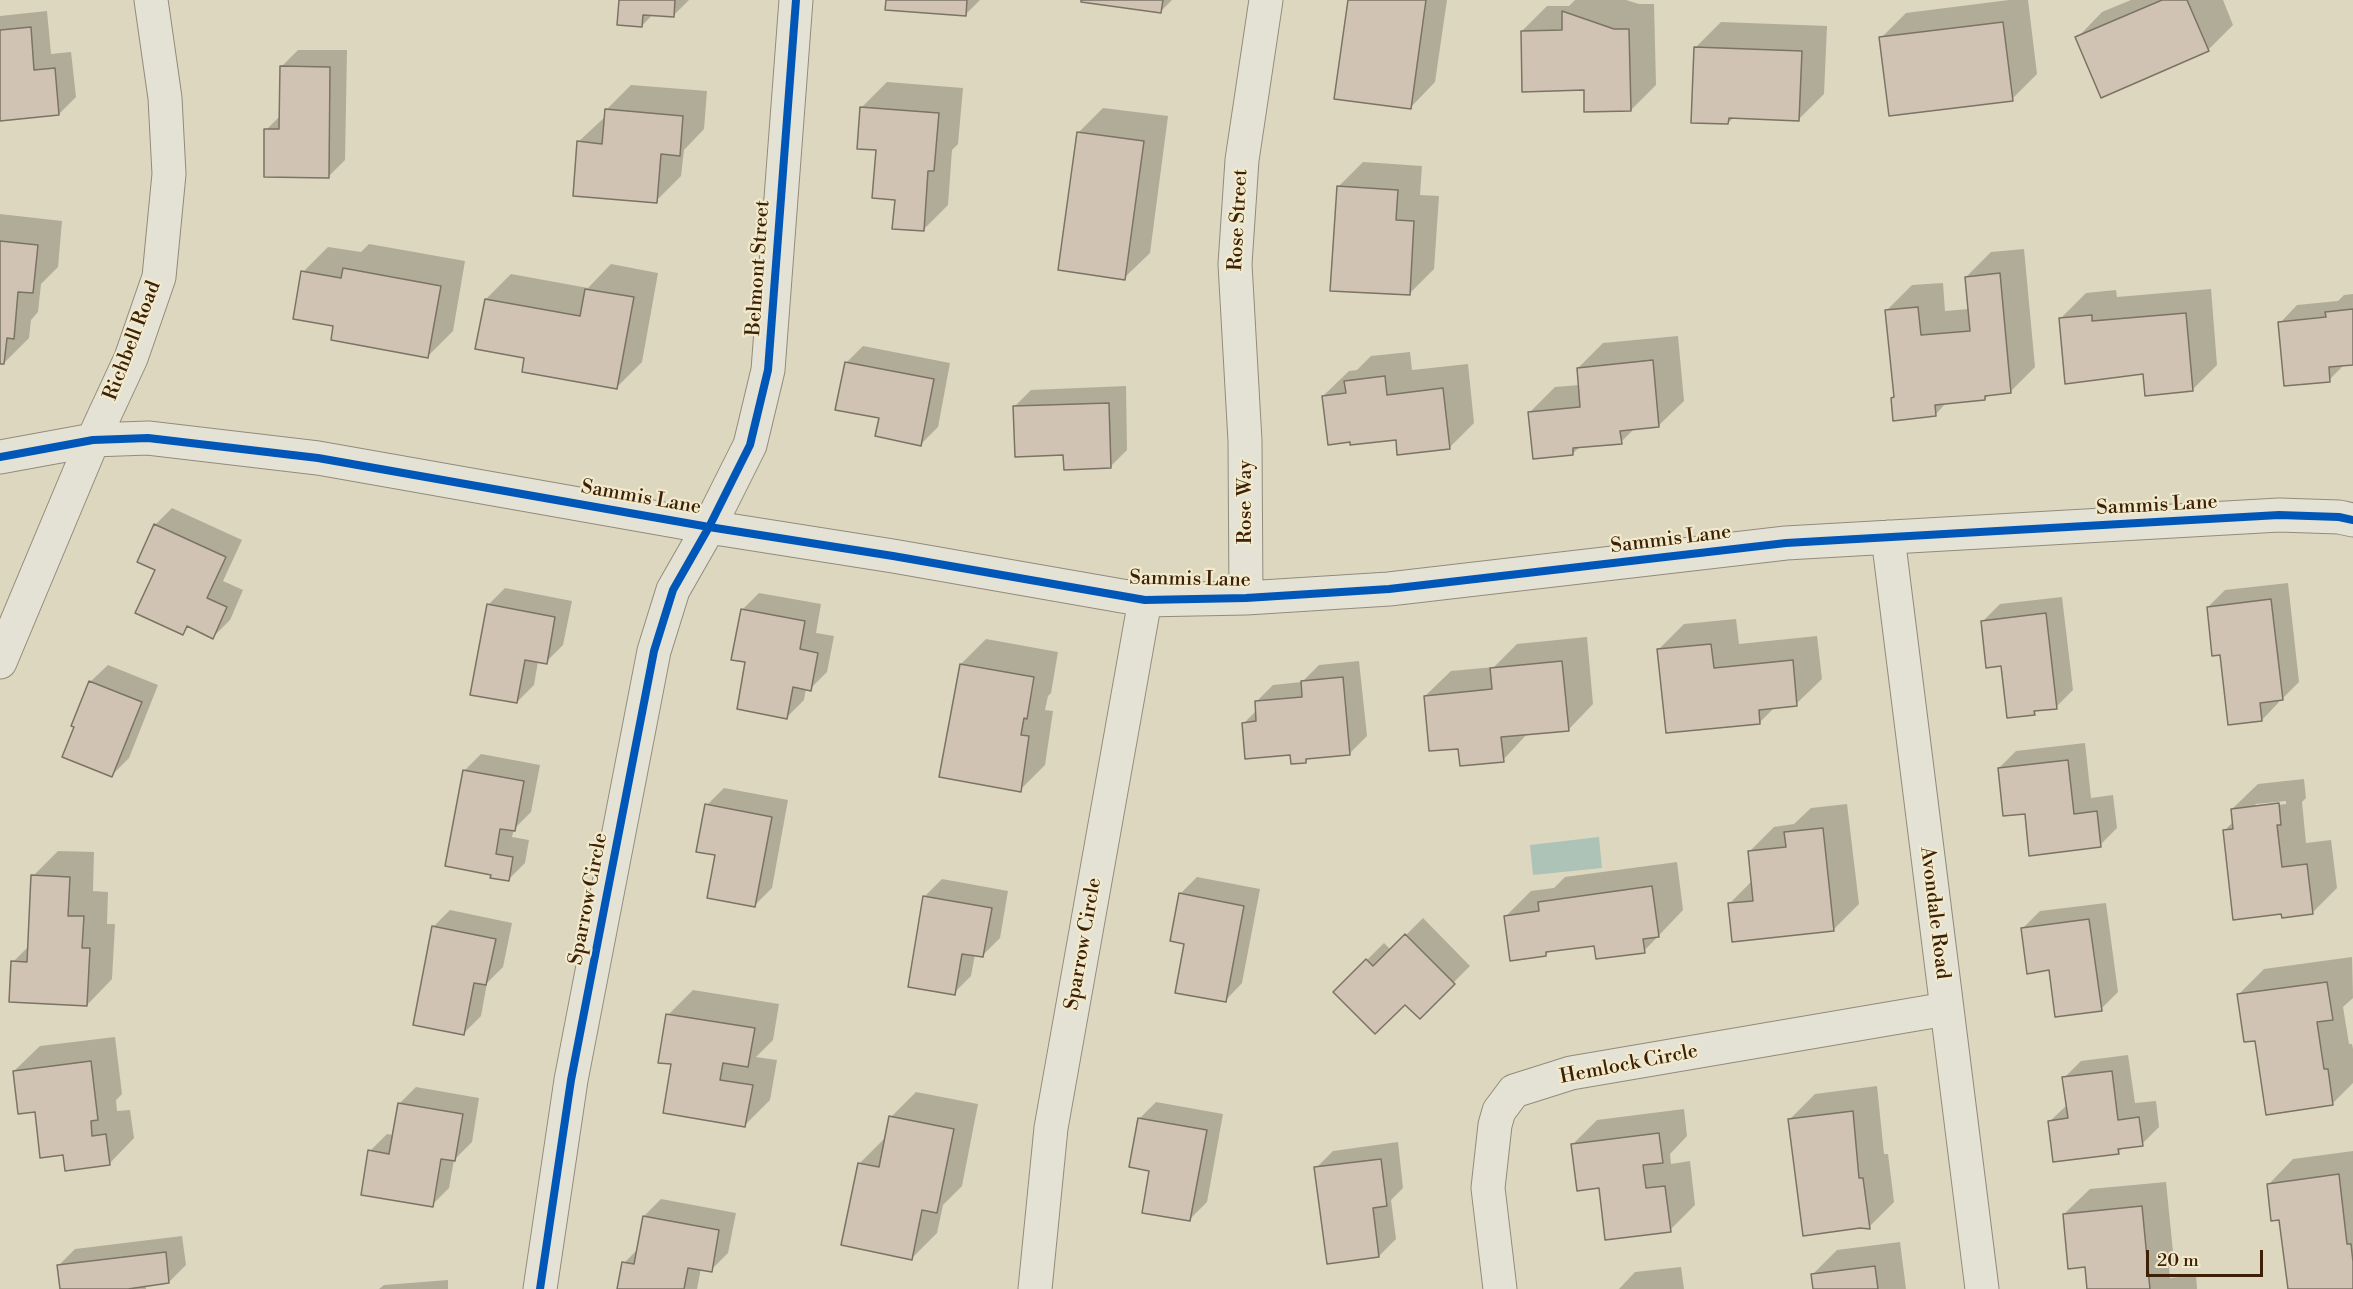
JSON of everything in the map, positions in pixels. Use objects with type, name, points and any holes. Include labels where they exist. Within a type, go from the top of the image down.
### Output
[{"type":"street","name":"Richbell Road","points":[[0,662],[93,440],[131,358],[159,277],[169,174],[165,98],[151,0]]},
{"type":"street","name":"Belmont Street","points":[[709,527],[750,445],[768,370],[796,0]]},
{"type":"street","name":"Rose Street","points":[[1245,441],[1235,264],[1242,160],[1266,0]]},
{"type":"street","name":"Sammis Lane","points":[[0,458],[93,440],[148,438],[318,458],[709,527],[1145,600],[1246,598],[1389,589],[1786,543],[2279,515],[2339,517],[2353,520]]},
{"type":"street","name":"Rose Way","points":[[1245,441],[1246,598]]},
{"type":"street","name":"Sparrow Circle","points":[[540,1289],[571,1080],[654,651],[673,590],[709,527]]},
{"type":"street","name":"Avondale Road","points":[[1888,537],[1982,1289]]},
{"type":"street","name":"Sparrow Circle","points":[[1035,1289],[1051,1128],[1145,600]]},
{"type":"street","name":"Hemlock Circle","points":[[1500,1289],[1488,1188],[1495,1125],[1499,1111],[1514,1091],[1571,1073],[1946,1009]]},
{"type":"shaded area","points":[[1599,837],[1602,868],[1533,875],[1530,845]]},
{"type":"building","points":[[619,0],[675,0],[674,17],[643,15],[642,27],[617,25]]},
{"type":"building","points":[[886,0],[967,0],[966,16],[885,10]]},
{"type":"building","points":[[1081,0],[1163,0],[1161,13],[1081,2]]},
{"type":"building","points":[[1348,0],[1426,0],[1411,109],[1334,99]]},
{"type":"building","points":[[2162,0],[2187,0],[2209,51],[2101,98],[2075,37]]},
{"type":"building","points":[[1562,11],[1614,29],[1629,29],[1631,111],[1584,112],[1584,90],[1522,92],[1521,31],[1562,30]]},
{"type":"building","points":[[2003,22],[2013,101],[1889,116],[1879,37]]},
{"type":"building","points":[[31,27],[34,70],[55,68],[59,115],[0,121],[0,30]]},
{"type":"building","points":[[1694,47],[1802,51],[1799,121],[1729,118],[1728,124],[1691,123]]},
{"type":"building","points":[[280,66],[330,67],[329,178],[264,177],[264,129],[279,129]]},
{"type":"building","points":[[860,107],[939,113],[934,171],[928,171],[924,231],[892,229],[895,200],[872,198],[876,150],[857,149]]},
{"type":"building","points":[[605,109],[683,116],[680,156],[661,154],[657,203],[573,196],[577,141],[602,144]]},
{"type":"building","points":[[1077,132],[1144,141],[1125,280],[1058,270]]},
{"type":"building","points":[[1337,186],[1398,190],[1396,220],[1414,221],[1410,295],[1330,291]]},
{"type":"building","points":[[0,241],[38,245],[33,293],[18,292],[14,339],[7,338],[4,364],[0,364]]},
{"type":"building","points":[[343,268],[441,286],[428,358],[331,340],[333,326],[293,319],[301,271],[341,278]]},
{"type":"building","points":[[2000,273],[2011,393],[1985,396],[1985,400],[1935,405],[1936,416],[1893,421],[1891,398],[1894,397],[1885,310],[1918,307],[1921,335],[1970,331],[1965,277]]},
{"type":"building","points":[[585,289],[634,297],[617,389],[522,372],[524,358],[475,349],[485,299],[580,316]]},
{"type":"building","points":[[2353,309],[2353,365],[2329,367],[2330,382],[2284,386],[2278,322],[2326,317],[2325,312]]},
{"type":"building","points":[[2186,313],[2193,391],[2145,396],[2143,374],[2065,384],[2059,318],[2092,315],[2092,321]]},
{"type":"building","points":[[1653,360],[1659,427],[1620,431],[1622,444],[1573,448],[1573,455],[1533,459],[1528,412],[1580,407],[1577,368]]},
{"type":"building","points":[[845,362],[934,379],[921,446],[875,436],[879,418],[835,410]]},
{"type":"building","points":[[1385,376],[1387,395],[1443,388],[1450,449],[1397,455],[1396,440],[1328,445],[1322,396],[1346,393],[1344,381]]},
{"type":"building","points":[[1109,403],[1111,468],[1064,470],[1063,455],[1015,457],[1013,406]]},
{"type":"building","points":[[154,524],[226,557],[207,598],[227,607],[213,639],[187,626],[183,635],[135,613],[155,570],[137,562]]},
{"type":"building","points":[[2271,599],[2283,700],[2260,703],[2262,721],[2228,725],[2220,655],[2212,656],[2207,607]]},
{"type":"building","points":[[487,604],[555,617],[547,664],[525,660],[517,703],[470,695]]},
{"type":"building","points":[[741,609],[805,621],[800,649],[818,653],[811,691],[793,687],[787,719],[737,709],[745,662],[731,660]]},
{"type":"building","points":[[2046,613],[2057,709],[2034,711],[2035,715],[2007,718],[2001,666],[1986,668],[1981,621]]},
{"type":"building","points":[[1711,644],[1714,668],[1793,660],[1797,706],[1759,710],[1760,724],[1666,733],[1657,649]]},
{"type":"building","points":[[1562,661],[1569,731],[1501,737],[1504,762],[1460,766],[1458,749],[1429,751],[1424,696],[1492,689],[1490,668]]},
{"type":"building","points":[[960,664],[1034,677],[1027,719],[1024,718],[1021,735],[1029,736],[1021,792],[939,777]]},
{"type":"building","points":[[1343,677],[1350,755],[1306,759],[1306,763],[1291,764],[1290,755],[1245,759],[1242,723],[1256,721],[1255,701],[1302,697],[1301,681]]},
{"type":"building","points":[[89,681],[142,702],[112,777],[62,757],[74,727],[71,726]]},
{"type":"building","points":[[2068,760],[2074,814],[2097,811],[2101,847],[2029,856],[2025,814],[2003,816],[1998,768]]},
{"type":"building","points":[[463,770],[524,781],[515,831],[500,829],[496,854],[513,857],[509,881],[445,866]]},
{"type":"building","points":[[2279,803],[2281,825],[2277,825],[2282,867],[2307,864],[2313,914],[2282,918],[2281,914],[2233,920],[2223,830],[2233,829],[2231,809]]},
{"type":"building","points":[[705,804],[772,817],[755,907],[707,898],[715,855],[696,852]]},
{"type":"building","points":[[1823,828],[1834,931],[1732,942],[1728,903],[1753,901],[1748,851],[1786,847],[1784,832]]},
{"type":"building","points":[[31,875],[70,877],[68,916],[84,916],[82,948],[90,948],[87,1006],[9,1002],[11,961],[27,962]]},
{"type":"building","points":[[1652,886],[1659,937],[1643,939],[1645,953],[1596,959],[1594,946],[1546,952],[1546,956],[1510,961],[1504,916],[1539,911],[1538,902]]},
{"type":"building","points":[[1179,893],[1244,906],[1226,1002],[1175,993],[1184,944],[1170,941]]},
{"type":"building","points":[[923,896],[992,908],[983,957],[962,954],[955,995],[908,987]]},
{"type":"building","points":[[2089,919],[2102,1011],[2055,1017],[2049,970],[2027,974],[2021,928]]},
{"type":"building","points":[[432,926],[496,939],[486,985],[474,983],[464,1035],[413,1025]]},
{"type":"building","points":[[1405,934],[1455,984],[1420,1019],[1405,1005],[1375,1034],[1333,992],[1366,959],[1373,966]]},
{"type":"building","points":[[2327,982],[2333,1020],[2317,1022],[2324,1069],[2328,1069],[2333,1105],[2266,1115],[2255,1041],[2244,1042],[2237,994]]},
{"type":"building","points":[[666,1014],[755,1028],[748,1067],[723,1063],[720,1080],[753,1085],[745,1127],[663,1113],[671,1064],[658,1063]]},
{"type":"building","points":[[91,1061],[98,1120],[91,1121],[92,1136],[106,1134],[110,1165],[65,1171],[63,1155],[40,1158],[35,1112],[18,1114],[13,1071]]},
{"type":"building","points":[[2112,1071],[2118,1120],[2139,1117],[2143,1146],[2118,1149],[2119,1154],[2053,1162],[2048,1121],[2068,1118],[2062,1077]]},
{"type":"building","points":[[398,1103],[463,1114],[455,1161],[441,1159],[433,1207],[361,1195],[368,1150],[389,1154]]},
{"type":"building","points":[[1853,1111],[1859,1178],[1863,1178],[1870,1229],[1860,1228],[1803,1236],[1788,1119]]},
{"type":"building","points":[[889,1116],[954,1129],[937,1213],[922,1210],[912,1260],[841,1245],[858,1163],[879,1167]]},
{"type":"building","points":[[1138,1118],[1207,1130],[1190,1221],[1142,1213],[1149,1171],[1129,1167]]},
{"type":"building","points":[[1659,1133],[1663,1163],[1643,1165],[1646,1188],[1665,1186],[1671,1232],[1605,1240],[1599,1188],[1577,1191],[1571,1144]]},
{"type":"building","points":[[1381,1159],[1387,1206],[1373,1208],[1379,1257],[1327,1264],[1314,1167]]},
{"type":"building","points":[[2339,1174],[2347,1244],[2351,1244],[2353,1289],[2288,1289],[2279,1220],[2271,1221],[2267,1184]]},
{"type":"building","points":[[2142,1206],[2150,1289],[2087,1289],[2085,1267],[2068,1269],[2063,1214]]},
{"type":"building","points":[[643,1216],[719,1230],[712,1272],[688,1268],[684,1289],[617,1289],[622,1262],[634,1264]]},
{"type":"building","points":[[166,1252],[169,1283],[128,1289],[60,1289],[57,1265]]},
{"type":"building","points":[[1875,1266],[1878,1289],[1813,1289],[1811,1274]]},
{"type":"cycle path","points":[[540,1289],[571,1080],[654,651],[673,590],[709,527],[750,445],[768,370],[796,0]]},
{"type":"cycle path","points":[[0,457],[93,440],[148,438],[318,458],[709,527],[1145,600],[1246,598],[1389,589],[1786,543],[2279,515],[2339,517],[2353,520]]}]
